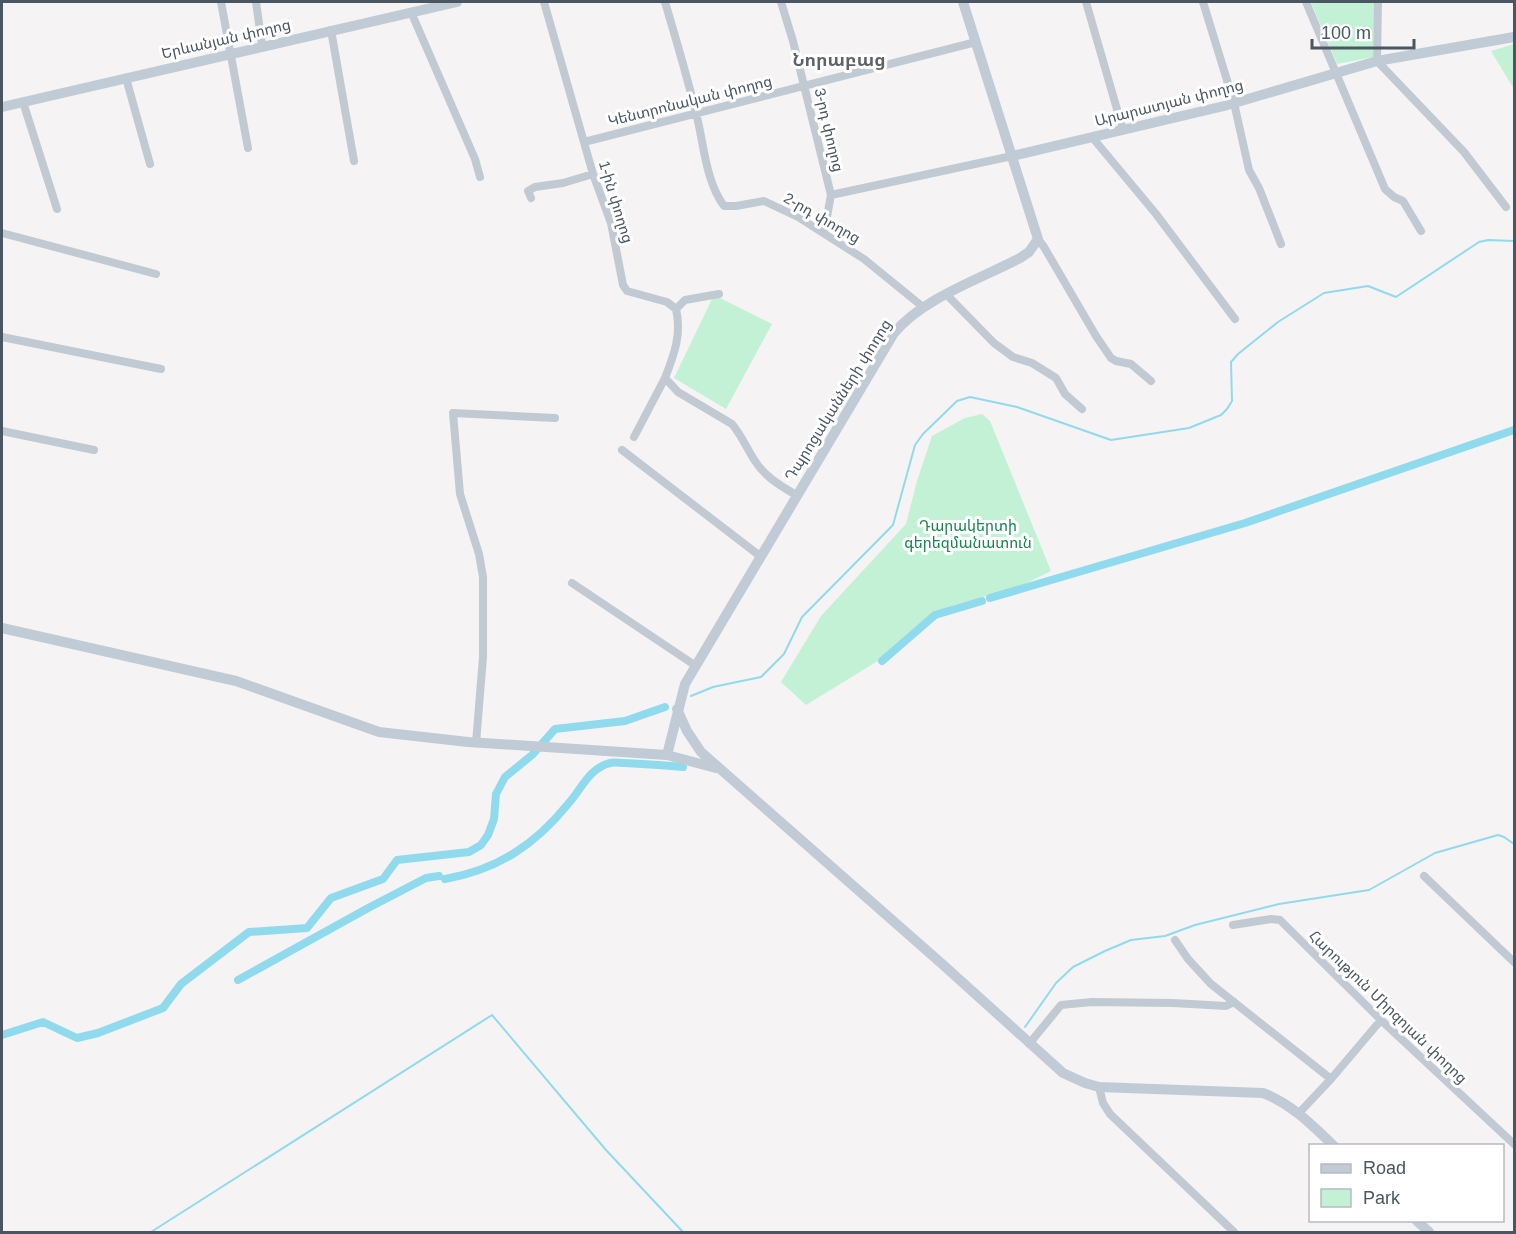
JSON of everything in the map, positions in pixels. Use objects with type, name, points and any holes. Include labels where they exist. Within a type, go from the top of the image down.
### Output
[{"type":"main road","name":"Երևանյան փողոց","points":[[2,107],[231,52],[457,2]]},
{"type":"main road","points":[[963,2],[1038,239]]},
{"type":"main road","name":"Արարատյան փողոց","points":[[1012,156],[1234,103],[1377,61],[1515,37]]},
{"type":"main road","name":"Դպրոցականների փողոց","points":[[667,755],[685,684],[894,333],[923,307],[1020,258],[1029,252],[1038,239]]},
{"type":"main road","points":[[2,628],[236,681],[379,732],[476,743],[667,755],[721,770]]},
{"type":"main road","points":[[677,709],[687,731],[701,752],[1063,1073],[1099,1087],[1263,1094],[1281,1100],[1299,1113],[1332,1144]]},
{"type":"main road","points":[[1417,1222],[1429,1233]]},
{"type":"street","points":[[221,2],[249,148]]},
{"type":"street","points":[[256,2],[262,45]]},
{"type":"street","name":"1-ին փողոց","points":[[544,2],[593,174],[611,223],[620,274],[627,291],[667,302],[676,309]]},
{"type":"street","name":"2-րդ փողոց","points":[[665,2],[696,114],[708,170],[717,197],[724,206],[764,201],[798,217],[864,258],[923,307]]},
{"type":"street","name":"3-րդ փողոց","points":[[780,2],[793,40],[831,195]]},
{"type":"street","points":[[1086,2],[1123,130]]},
{"type":"street","points":[[1203,2],[1234,103],[1249,170],[1259,188],[1281,244]]},
{"type":"street","points":[[1306,2],[1385,189],[1403,201],[1421,231]]},
{"type":"street","points":[[1378,2],[1377,61],[1464,152],[1506,207]]},
{"type":"street","points":[[411,12],[475,159],[480,177]]},
{"type":"street","points":[[331,30],[354,161]]},
{"type":"street","name":"Կենտրոնական փողոց","points":[[584,142],[976,42]]},
{"type":"street","points":[[126,78],[150,164]]},
{"type":"street","points":[[23,102],[57,209]]},
{"type":"street","points":[[1092,137],[1156,214],[1235,319]]},
{"type":"street","name":"Արարատյան փողոց","points":[[831,195],[1012,156]]},
{"type":"street","points":[[531,198],[528,191],[535,187],[563,183],[593,174]]},
{"type":"street","points":[[824,233],[831,195]]},
{"type":"street","points":[[2,233],[156,274]]},
{"type":"street","points":[[1038,239],[1111,357],[1116,361],[1131,364],[1150,381]]},
{"type":"street","points":[[634,437],[665,378],[678,339],[679,322],[676,309],[685,300],[719,294]]},
{"type":"street","points":[[947,295],[994,344],[1013,357],[1032,363],[1056,378],[1065,394],[1082,410]]},
{"type":"street","points":[[2,337],[161,369]]},
{"type":"street","points":[[665,378],[678,392],[732,424],[756,463],[770,479],[796,495]]},
{"type":"street","points":[[476,743],[483,657],[483,577],[479,554],[460,494],[453,413],[555,418]]},
{"type":"street","points":[[2,431],[94,450]]},
{"type":"street","points":[[622,450],[760,556]]},
{"type":"street","points":[[572,583],[696,666]]},
{"type":"street","points":[[1424,876],[1515,962]]},
{"type":"street","name":"Հարություն Միրզոյան փողոց","points":[[1233,925],[1271,919],[1280,920],[1381,1020],[1515,1144]]},
{"type":"street","points":[[1175,940],[1188,959],[1211,984],[1331,1079]]},
{"type":"street","points":[[1029,1044],[1061,1005],[1092,1002],[1162,1002],[1226,1006],[1234,1002]]},
{"type":"street","points":[[1299,1113],[1381,1020]]},
{"type":"street","points":[[1099,1087],[1110,1114],[1234,1233]]},
{"type":"green space","points":[[1311,2],[1375,2],[1373,57],[1337,64]]},
{"type":"green space","points":[[1514,44],[1514,89],[1491,51]]},
{"type":"green space","points":[[714,295],[772,324],[726,409],[674,378]]},
{"type":"green space","name":"Դարակերտի գերեզմանատուն","points":[[982,414],[990,421],[1051,571],[1019,587],[954,605],[931,615],[876,662],[806,705],[781,682],[821,616],[906,524],[932,436],[965,418]]},
{"type":"waterway","points":[[691,696],[713,687],[761,677],[784,654],[802,617],[893,525],[915,445],[923,434],[957,401],[970,397],[1017,407],[1111,440],[1189,428],[1221,415],[1227,409],[1232,401],[1231,362],[1238,354],[1278,322],[1324,293],[1368,286],[1396,297],[1479,242],[1514,241]]},
{"type":"waterway","points":[[990,598],[1245,523],[1514,430]]},
{"type":"waterway","points":[[882,661],[935,615],[982,601]]},
{"type":"waterway","points":[[2,1035],[43,1022],[77,1038],[98,1033],[163,1008],[181,984],[249,932],[307,928],[331,898],[383,879],[397,860],[469,852],[481,845],[494,819],[496,794],[505,777],[532,755],[555,729],[625,721],[665,707]]},
{"type":"waterway","points":[[445,879],[482,869],[514,854],[542,832],[591,774],[603,766],[615,763],[683,767]]},
{"type":"waterway","points":[[1025,1027],[1056,983],[1073,967],[1131,940],[1165,936],[1195,925],[1279,904],[1369,890],[1435,853],[1498,835],[1514,844]]},
{"type":"waterway","points":[[238,980],[426,878],[439,876]]},
{"type":"waterway","points":[[151,1232],[492,1015],[606,1150],[683,1232]]},
{"type":"district","name":"Նորաբաց","points":[[839,60]]}]
